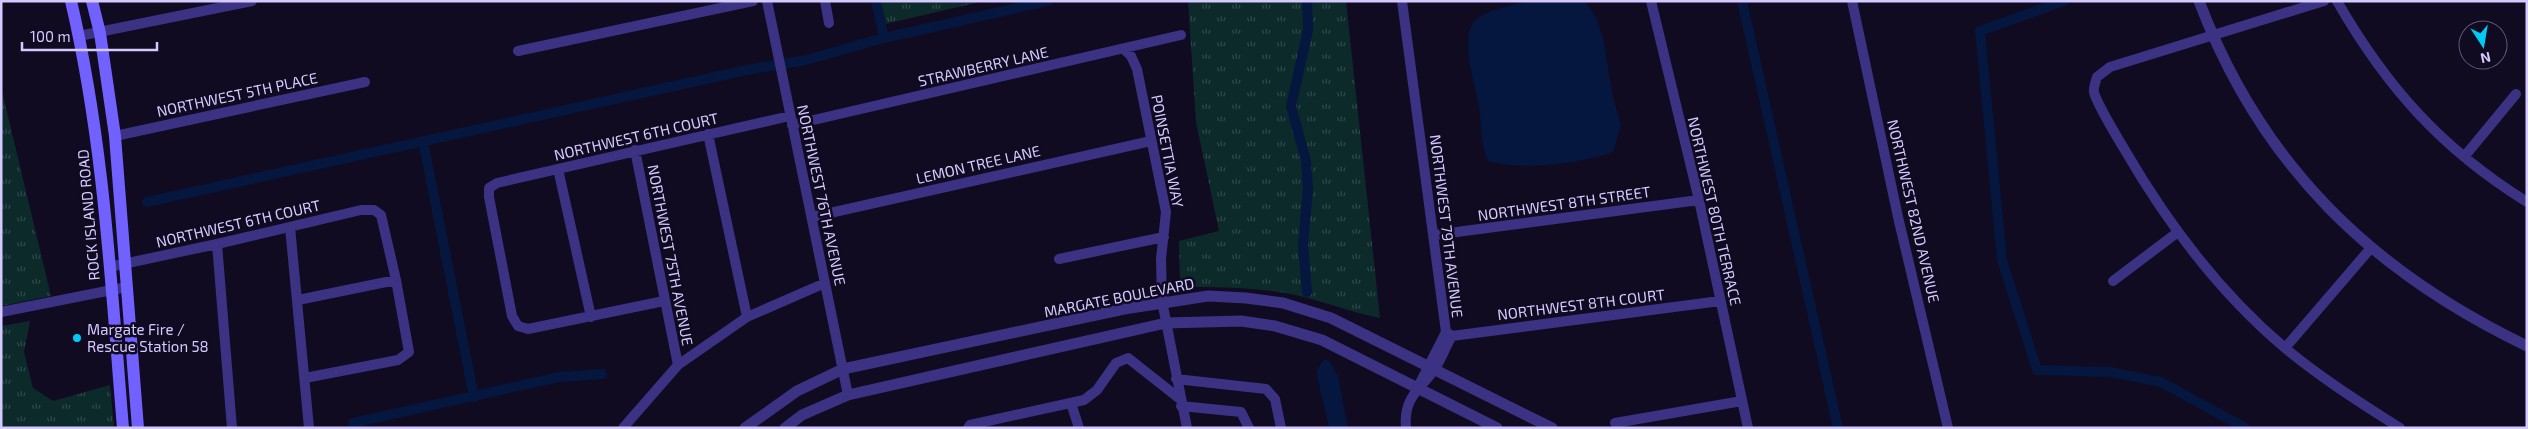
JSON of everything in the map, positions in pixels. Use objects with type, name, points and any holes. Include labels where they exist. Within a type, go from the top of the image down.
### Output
[{"type":"main road","name":"ROCK ISLAND ROAD","points":[[71,1],[98,142],[123,428]]},
{"type":"main road","points":[[92,1],[100,33],[115,136],[138,428]]},
{"type":"street","points":[[79,36],[252,1]]},
{"type":"street","points":[[518,51],[753,1]]},
{"type":"street","name":"NORTHWEST 76TH AVENUE","points":[[767,1],[848,395]]},
{"type":"street","points":[[825,1],[830,23]]},
{"type":"street","name":"NORTHWEST 79TH AVENUE","points":[[1402,1],[1449,334],[1431,367],[1413,393],[1406,414],[1406,428]]},
{"type":"street","name":"NORTHWEST 80TH TERRACE","points":[[1651,1],[1699,200],[1748,428]]},
{"type":"street","name":"NORTHWEST 82ND AVENUE","points":[[1852,1],[1898,217],[1948,428]]},
{"type":"street","points":[[2199,1],[2212,36],[2237,88],[2284,156],[2322,202],[2370,249],[2431,294],[2480,324],[2527,346]]},
{"type":"street","points":[[2324,1],[2110,67],[2097,77],[2094,92],[2147,189],[2178,232],[2250,316],[2285,348],[2339,389],[2400,428]]},
{"type":"street","points":[[2338,1],[2356,34],[2397,92],[2441,138],[2495,182],[2527,202]]},
{"type":"street","name":"STRAWBERRY LANE","points":[[791,121],[1182,35]]},
{"type":"street","name":"POINSETTIA WAY","points":[[1124,49],[1131,56],[1137,68],[1166,212],[1161,259],[1162,301],[1187,428]]},
{"type":"street","name":"NORTHWEST 5TH PLACE","points":[[115,136],[365,82]]},
{"type":"street","points":[[2464,157],[2516,94]]},
{"type":"street","name":"NORTHWEST 6TH COURT","points":[[591,317],[528,329],[518,326],[512,316],[489,197],[489,188],[497,183],[635,150],[708,134],[791,121]]},
{"type":"street","points":[[708,134],[747,317]]},
{"type":"street","name":"LEMON TREE LANE","points":[[812,217],[1151,141]]},
{"type":"street","name":"NORTHWEST 75TH AVENUE","points":[[635,150],[678,366]]},
{"type":"street","points":[[558,169],[591,317],[664,300]]},
{"type":"street","name":"NORTHWEST 8TH STREET","points":[[1434,236],[1699,200]]},
{"type":"street","name":"NORTHWEST 6TH COURT","points":[[109,267],[361,210],[374,210],[381,215],[396,280]]},
{"type":"street","points":[[290,227],[309,428]]},
{"type":"street","points":[[2113,281],[2178,232]]},
{"type":"street","points":[[1059,258],[1164,237]]},
{"type":"street","points":[[217,244],[232,428]]},
{"type":"street","points":[[2285,348],[2370,249]]},
{"type":"street","points":[[298,300],[396,280],[408,352],[398,360],[305,378]]},
{"type":"street","points":[[623,428],[678,366],[747,317],[825,283]]},
{"type":"street","points":[[1,312],[127,287]]},
{"type":"street","name":"MARGATE BOULEVARD","points":[[745,428],[797,391],[843,369],[1162,301],[1208,296],[1246,298],[1282,303],[1331,318],[1552,428]]},
{"type":"street","name":"NORTHWEST 8TH COURT","points":[[1449,334],[1720,301]]},
{"type":"street","points":[[785,428],[802,415],[848,395],[1166,323],[1241,321],[1275,326],[1322,340],[1497,428]]},
{"type":"street","points":[[968,428],[970,425],[1084,400],[1097,390],[1116,363],[1128,358],[1181,402],[1241,412],[1250,428]]},
{"type":"street","points":[[1176,379],[1266,389],[1275,399],[1281,428]]},
{"type":"street","points":[[1615,423],[1742,402]]},
{"type":"street","points":[[1071,403],[1079,428]]},
{"type":"green space","points":[[880,1],[984,1],[885,24]]},
{"type":"green space","points":[[1188,1],[1346,1],[1380,318],[1277,292],[1236,288],[1180,287],[1179,241],[1219,231],[1196,122]]},
{"type":"green space","points":[[1,87],[51,296],[1,306]]},
{"type":"green space","points":[[30,321],[24,352],[33,388],[53,401],[110,385],[114,428],[1,428],[1,326]]},
{"type":"water","points":[[1529,1],[1585,1],[1597,19],[1603,38],[1613,97],[1621,125],[1613,152],[1584,160],[1550,165],[1517,166],[1488,161],[1483,145],[1479,109],[1468,51],[1470,31],[1477,18],[1499,9]]},
{"type":"water","points":[[1324,360],[1329,360],[1338,376],[1348,428],[1329,428],[1316,371]]},
{"type":"waterway","points":[[876,1],[884,38]]},
{"type":"waterway","points":[[147,202],[747,70],[806,60],[884,38],[1048,1]]},
{"type":"waterway","points":[[1307,1],[1308,30],[1291,106],[1306,161],[1308,188],[1303,245],[1307,292]]},
{"type":"waterway","points":[[1742,1],[1838,428]]},
{"type":"waterway","points":[[2064,1],[1980,31],[2002,260],[2037,370],[2110,372],[2161,382],[2245,428]]},
{"type":"waterway","points":[[423,141],[474,397]]},
{"type":"waterway","points":[[353,423],[559,377],[602,374]]},
{"type":"place","name":"Margate Fire / Rescue Station 58","points":[[77,338]]}]
